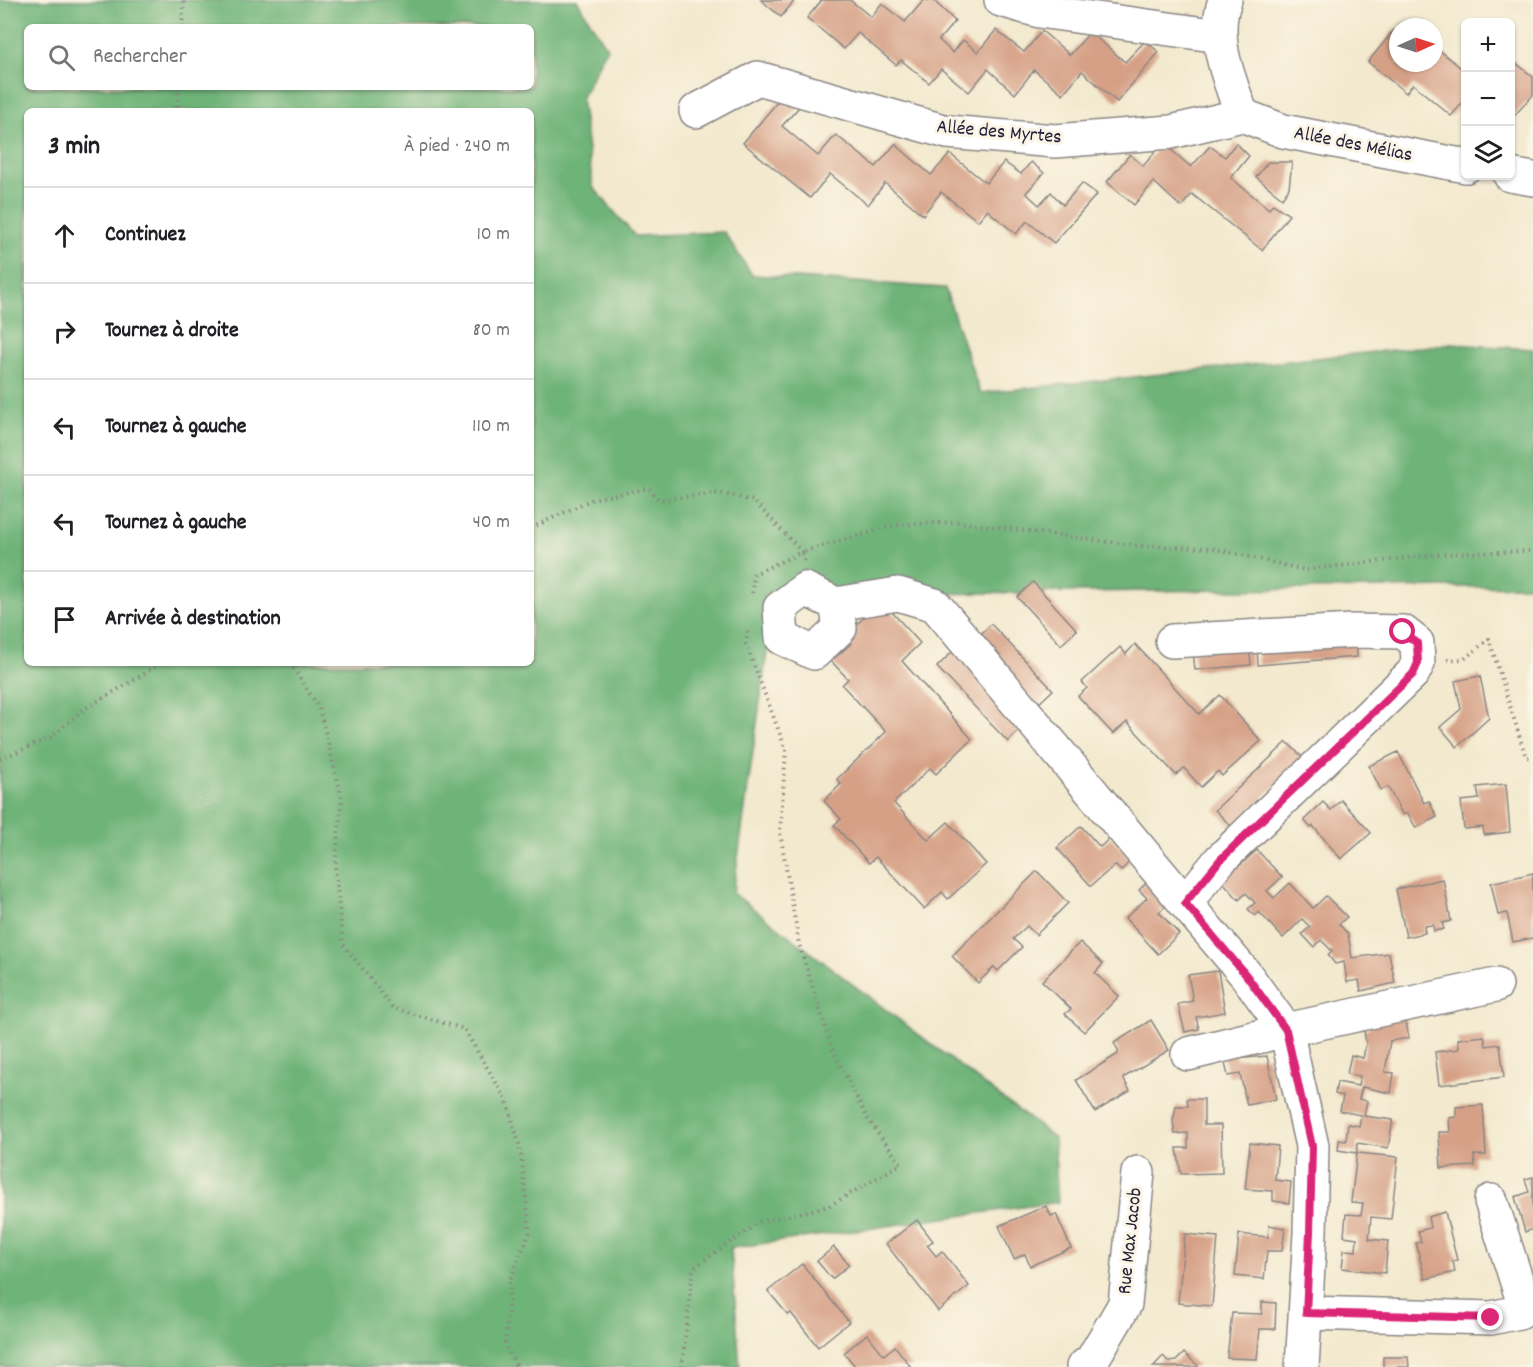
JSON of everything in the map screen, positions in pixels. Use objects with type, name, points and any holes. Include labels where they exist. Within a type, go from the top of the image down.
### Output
[{"type":"street","points":[[1001,0],[1039,11],[1220,36]]},
{"type":"street","points":[[1225,0],[1219,16],[1220,36],[1227,72],[1242,115]]},
{"type":"street","name":"Allée des Myrtes","points":[[696,111],[758,78],[947,132],[1055,141],[1171,132],[1242,115]]},
{"type":"street","name":"Allée des Mélias","points":[[1242,115],[1283,131],[1461,165]]},
{"type":"street","points":[[1515,176],[1533,179]]},
{"type":"street","points":[[836,604],[898,594],[935,605],[1246,975],[1286,1030],[1312,1146],[1310,1233],[1302,1367]]},
{"type":"street","points":[[1172,641],[1353,631],[1403,632],[1417,643],[1418,663],[1413,674],[1220,860],[1185,903]]},
{"type":"street","points":[[1188,1054],[1286,1030],[1496,985]]},
{"type":"street","name":"Rue Max Jacob","points":[[1083,1367],[1092,1360],[1125,1304],[1138,1173]]},
{"type":"street","points":[[1306,1313],[1491,1318],[1519,1312],[1523,1300],[1491,1201]]},
{"type":"path","points":[[182,24],[184,0]]},
{"type":"path","points":[[178,90],[178,108]]},
{"type":"path","points":[[534,527],[593,500],[649,488],[659,500],[719,493],[754,501],[802,552]]},
{"type":"path","points":[[752,597],[754,574],[802,552],[895,525],[958,522],[1142,546],[1212,548],[1305,570],[1440,554],[1533,551]]},
{"type":"path","points":[[682,1367],[693,1268],[760,1222],[829,1206],[901,1164],[867,1118],[832,1048],[799,944],[780,832],[786,750],[746,644],[749,621]]},
{"type":"path","points":[[1418,663],[1464,659],[1489,639],[1526,757],[1533,758]]},
{"type":"path","points":[[0,759],[50,738],[84,708],[155,666]]},
{"type":"path","points":[[292,666],[319,708],[342,798],[335,867],[343,944],[393,1008],[464,1029],[507,1101],[520,1147],[530,1232],[510,1280],[505,1345],[517,1367]]},
{"type":"green space","points":[[0,0],[577,0],[607,48],[581,98],[593,187],[635,236],[724,232],[752,275],[945,288],[980,393],[1451,344],[1533,349],[1533,586],[775,596],[733,893],[1054,1138],[1058,1202],[731,1248],[740,1367],[0,1367]]},
{"type":"building","points":[[761,0],[795,0],[781,17]]},
{"type":"building","points":[[822,0],[850,0],[871,17],[882,3],[905,22],[924,0],[933,0],[955,21],[939,40],[953,53],[963,40],[978,52],[996,30],[1024,52],[1042,31],[1070,55],[1090,32],[1125,62],[1145,41],[1159,52],[1117,102],[1082,71],[1063,94],[1034,70],[1015,94],[988,69],[969,92],[941,69],[929,83],[901,60],[896,65],[858,33],[844,49],[807,18]]},
{"type":"building","points":[[1389,36],[1389,72],[1443,72],[1443,53],[1461,68],[1461,105],[1451,116],[1413,84],[1406,93],[1368,62]]},
{"type":"building","points":[[1515,62],[1533,77],[1533,95],[1515,115]]},
{"type":"building","points":[[784,94],[800,106],[782,126],[818,156],[836,135],[876,167],[895,144],[931,175],[950,154],[986,183],[1004,162],[1021,174],[1031,162],[1044,173],[1026,193],[1039,205],[1051,192],[1063,205],[1082,183],[1097,194],[1054,243],[1027,221],[1016,234],[987,210],[978,221],[941,192],[923,215],[885,183],[868,205],[830,174],[810,198],[743,143]]},
{"type":"building","points":[[1163,143],[1191,167],[1210,146],[1225,157],[1236,143],[1249,156],[1231,178],[1269,209],[1273,204],[1289,215],[1262,250],[1192,194],[1181,207],[1154,182],[1134,205],[1107,182],[1130,154],[1143,166]]},
{"type":"building","points":[[1268,162],[1292,162],[1289,188],[1282,198],[1256,177]]},
{"type":"building","points":[[1033,582],[1077,630],[1061,645],[1017,597]]},
{"type":"building","points":[[882,601],[920,643],[902,661],[972,739],[936,774],[930,768],[894,803],[928,840],[948,822],[986,864],[948,899],[942,892],[924,909],[876,857],[869,863],[834,825],[841,819],[824,801],[841,784],[837,779],[886,732],[842,685],[848,679],[831,661],[852,643],[845,635]]},
{"type":"building","points":[[991,624],[1053,690],[1037,705],[976,639]]},
{"type":"building","points":[[1356,638],[1357,657],[1258,665],[1257,646]]},
{"type":"building","points":[[1135,644],[1199,714],[1220,695],[1261,741],[1222,776],[1218,771],[1201,787],[1184,768],[1176,775],[1127,722],[1113,734],[1078,696],[1087,688],[1082,682],[1120,647],[1126,654]]},
{"type":"building","points":[[1249,646],[1251,665],[1195,670],[1193,650]]},
{"type":"building","points":[[953,651],[1024,726],[1008,742],[937,667]]},
{"type":"building","points":[[1480,676],[1489,718],[1457,747],[1440,727],[1461,709],[1455,681]]},
{"type":"building","points":[[1287,742],[1304,759],[1232,827],[1215,810]]},
{"type":"building","points":[[1398,752],[1424,803],[1429,801],[1437,817],[1416,828],[1408,814],[1402,814],[1388,787],[1381,790],[1369,766]]},
{"type":"building","points":[[1506,784],[1510,832],[1484,835],[1483,827],[1464,829],[1461,801],[1479,799],[1477,787]]},
{"type":"building","points":[[1341,800],[1371,833],[1341,859],[1313,826],[1311,828],[1304,820],[1323,802],[1331,810]]},
{"type":"building","points":[[1081,826],[1100,847],[1111,837],[1131,860],[1121,871],[1115,865],[1091,886],[1057,848]]},
{"type":"building","points":[[1257,850],[1282,877],[1267,891],[1274,898],[1290,883],[1313,908],[1326,896],[1347,917],[1339,924],[1348,934],[1352,958],[1389,953],[1395,983],[1361,991],[1359,980],[1347,982],[1344,962],[1335,964],[1328,955],[1332,951],[1321,940],[1314,947],[1302,934],[1310,927],[1302,919],[1283,938],[1259,912],[1255,916],[1248,909],[1255,903],[1246,893],[1239,900],[1222,881]]},
{"type":"building","points":[[1037,871],[1068,903],[1036,935],[1027,926],[1013,939],[1022,947],[998,971],[994,967],[978,983],[952,956]]},
{"type":"building","points":[[1533,873],[1533,938],[1513,942],[1507,913],[1498,915],[1491,883]]},
{"type":"building","points":[[1443,879],[1451,921],[1442,923],[1444,929],[1434,931],[1433,925],[1424,926],[1425,933],[1406,937],[1396,889]]},
{"type":"building","points":[[1149,880],[1170,902],[1159,912],[1179,934],[1158,954],[1125,918],[1147,898],[1139,890]]},
{"type":"building","points":[[1080,942],[1103,964],[1095,973],[1119,996],[1084,1032],[1065,1014],[1071,1009],[1042,981]]},
{"type":"building","points":[[1218,971],[1225,1012],[1196,1017],[1199,1029],[1185,1032],[1178,1004],[1193,1001],[1188,975]]},
{"type":"building","points":[[1403,1007],[1409,1038],[1390,1041],[1385,1072],[1394,1073],[1391,1093],[1362,1087],[1359,1099],[1367,1101],[1364,1116],[1393,1120],[1388,1148],[1357,1143],[1357,1153],[1338,1150],[1339,1140],[1346,1141],[1348,1124],[1359,1126],[1361,1115],[1340,1111],[1343,1096],[1335,1094],[1337,1082],[1358,1086],[1360,1076],[1347,1074],[1351,1055],[1363,1058],[1366,1044],[1364,1030]]},
{"type":"building","points":[[1151,1020],[1169,1050],[1123,1078],[1130,1091],[1095,1112],[1076,1080],[1118,1054],[1114,1043]]},
{"type":"building","points":[[1484,1036],[1486,1046],[1500,1044],[1504,1077],[1439,1085],[1435,1052],[1459,1049],[1458,1039]]},
{"type":"building","points":[[1234,1048],[1236,1059],[1267,1056],[1276,1099],[1247,1105],[1240,1074],[1228,1076],[1222,1050]]},
{"type":"building","points":[[1187,1099],[1204,1099],[1204,1125],[1221,1125],[1222,1173],[1181,1174],[1177,1148],[1188,1148],[1188,1133],[1175,1134],[1173,1121],[1176,1106],[1188,1106]]},
{"type":"building","points":[[1483,1105],[1486,1155],[1474,1155],[1475,1166],[1441,1168],[1439,1132],[1450,1132],[1449,1118],[1456,1117],[1456,1107]]},
{"type":"building","points":[[1250,1143],[1278,1146],[1275,1180],[1291,1182],[1289,1203],[1273,1201],[1273,1191],[1245,1189]]},
{"type":"building","points":[[1357,1153],[1398,1157],[1391,1219],[1371,1217],[1369,1239],[1388,1241],[1385,1273],[1342,1268],[1344,1250],[1356,1251],[1357,1238],[1344,1236],[1346,1214],[1361,1215],[1363,1203],[1351,1202]]},
{"type":"building","points":[[1533,1177],[1533,1229],[1525,1232],[1515,1197],[1529,1192],[1525,1179]]},
{"type":"building","points":[[1046,1206],[1051,1216],[1056,1214],[1071,1248],[1030,1266],[1025,1254],[1014,1259],[999,1226]]},
{"type":"building","points":[[1445,1212],[1457,1260],[1453,1261],[1455,1272],[1425,1279],[1416,1243],[1421,1242],[1418,1231],[1430,1228],[1428,1217]]},
{"type":"building","points":[[917,1220],[933,1241],[927,1245],[936,1256],[942,1251],[969,1286],[938,1311],[886,1244]]},
{"type":"building","points":[[1269,1225],[1285,1228],[1282,1251],[1267,1251],[1264,1279],[1235,1276],[1239,1234],[1268,1237]]},
{"type":"building","points":[[1185,1234],[1218,1237],[1212,1306],[1178,1303]]},
{"type":"building","points":[[834,1247],[849,1265],[832,1279],[817,1261]]},
{"type":"building","points":[[802,1264],[849,1322],[818,1347],[791,1313],[788,1315],[768,1291]]},
{"type":"building","points":[[1262,1302],[1276,1303],[1275,1329],[1260,1329],[1257,1359],[1227,1358],[1232,1313],[1262,1314]]},
{"type":"building","points":[[867,1334],[884,1355],[895,1346],[911,1367],[856,1367],[844,1353]]},
{"type":"building","points":[[1184,1353],[1197,1367],[1153,1367],[1163,1356],[1169,1362],[1176,1361]]},
{"type":"building","points":[[1383,1357],[1408,1357],[1409,1367],[1383,1367]]},
{"type":"route","points":[[1403,632],[1417,643],[1418,663],[1413,674],[1220,860],[1185,903],[1246,975],[1286,1030],[1312,1146],[1306,1313],[1491,1318]]}]
